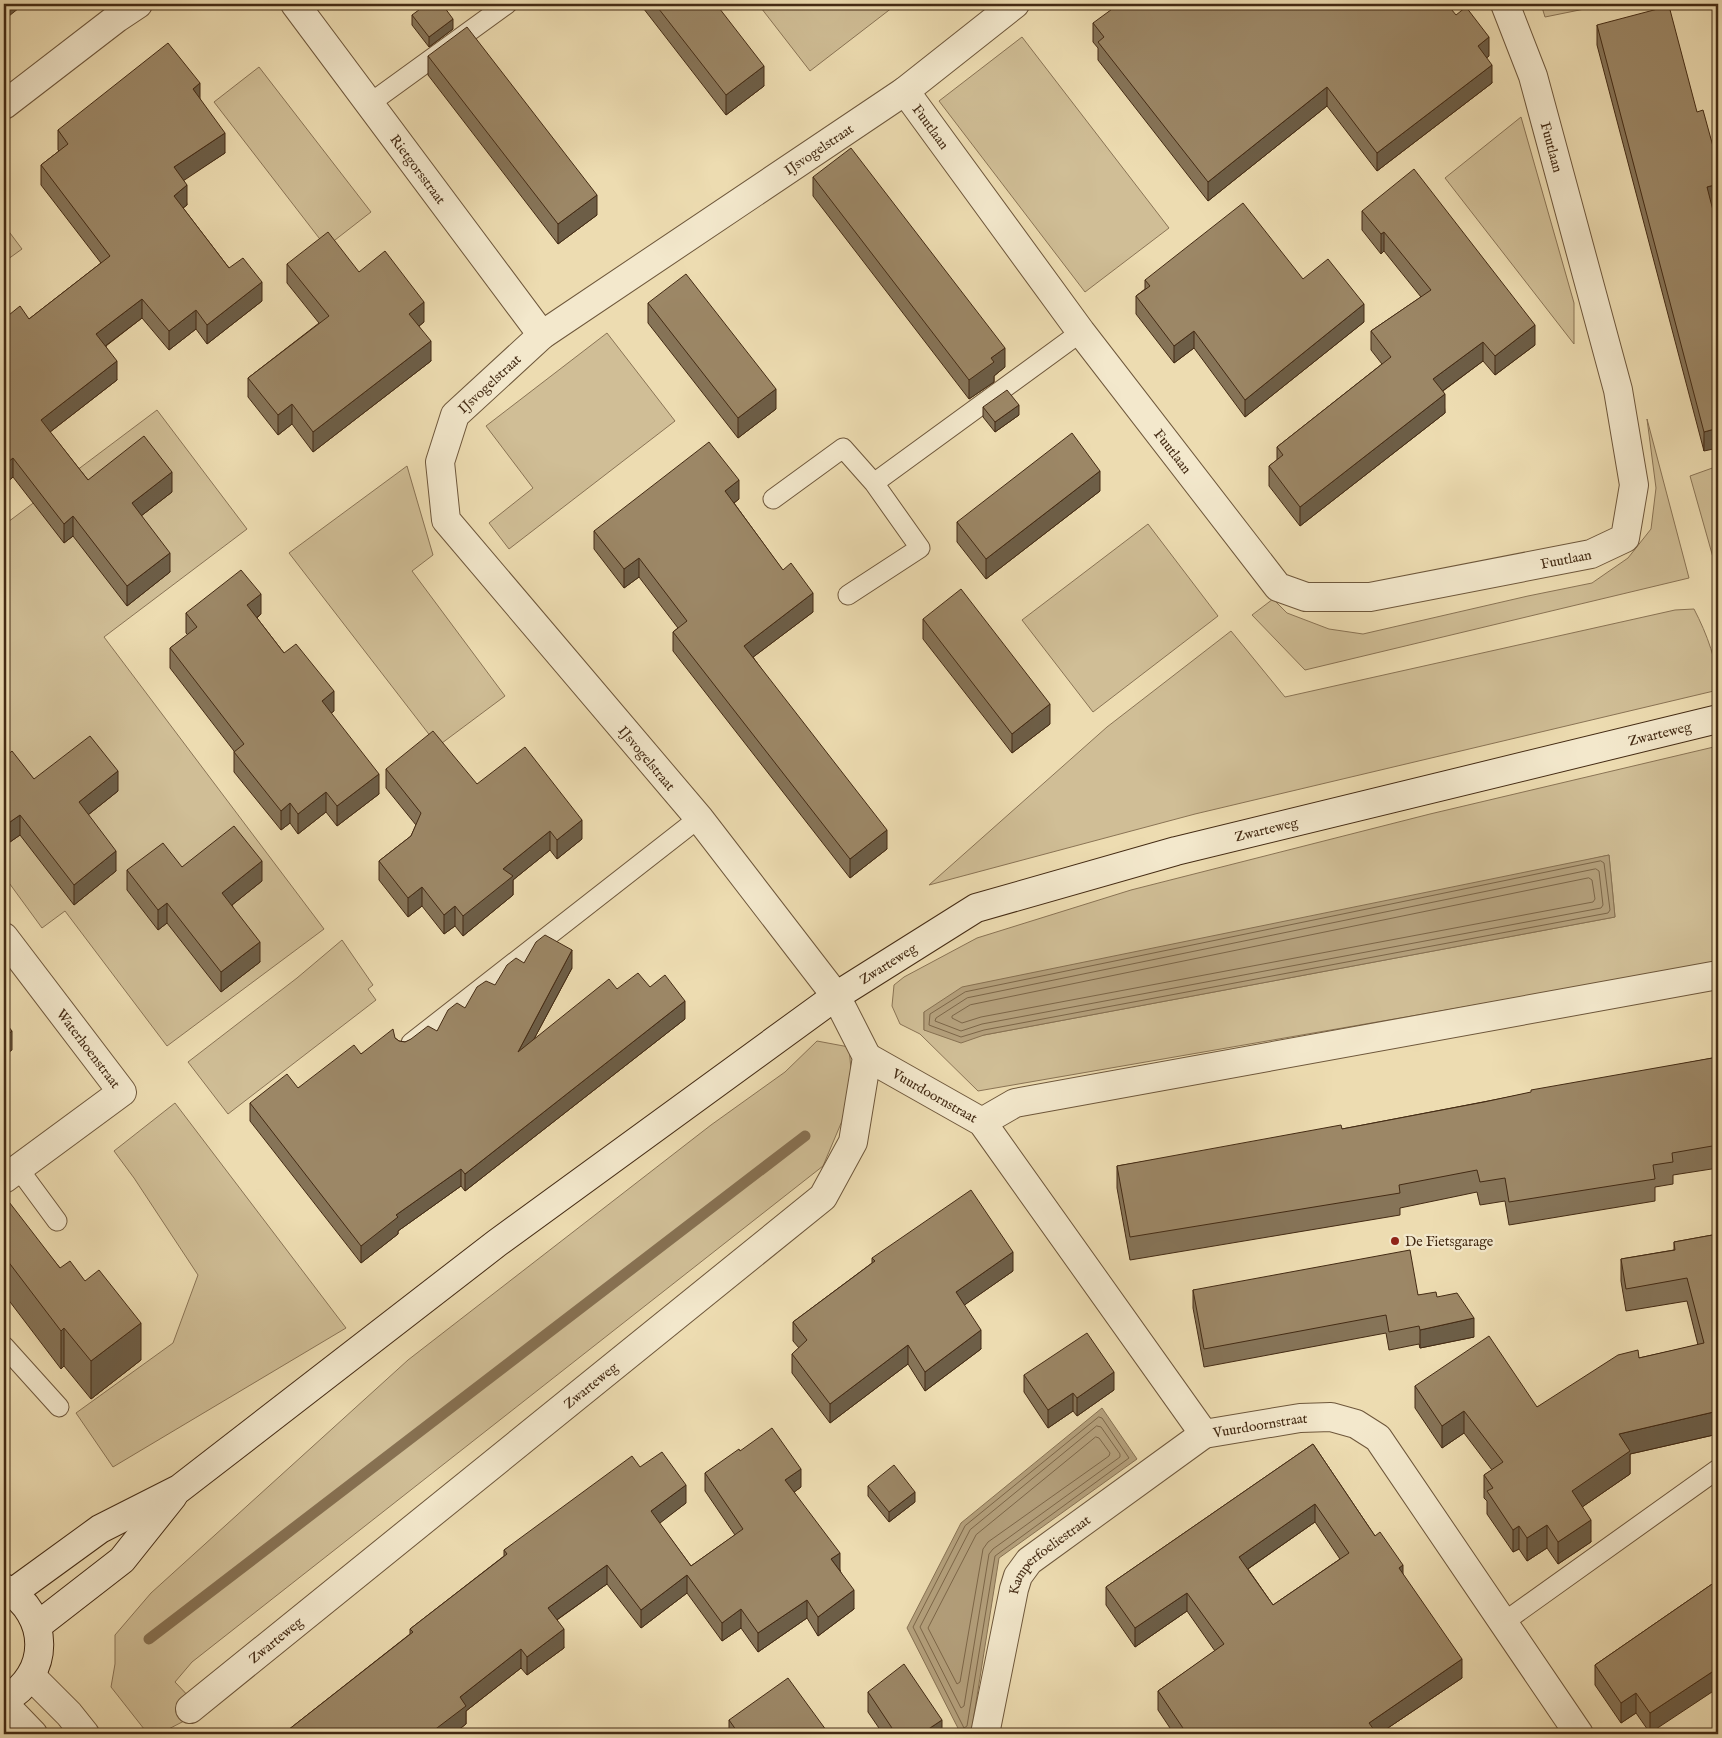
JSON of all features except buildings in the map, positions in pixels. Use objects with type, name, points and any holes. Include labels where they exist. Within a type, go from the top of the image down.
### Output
[{"type":"street","points":[[4,105],[138,4]]},
{"type":"street","name":"Rietgorsstraat","points":[[295,4],[542,335]]},
{"type":"street","name":"Fuutlaan","points":[[904,90],[1081,332],[1278,587],[1306,597],[1370,597],[1591,554],[1625,538],[1634,485],[1618,390],[1533,76],[1505,4]]},
{"type":"street","name":"IJsvogelstraat","points":[[836,996],[699,818],[446,520],[440,462],[455,415],[542,335],[904,90],[1002,8]]},
{"type":"street","name":"Zwarteweg","points":[[8,1590],[100,1529],[179,1489],[497,1243],[836,996],[976,908],[1176,851],[1718,719]]},
{"type":"street","name":"Waterhoenstraat","points":[[4,937],[122,1092],[11,1174]]},
{"type":"street","points":[[982,1122],[1014,1103],[1718,975]]},
{"type":"street","points":[[836,996],[867,1056]]},
{"type":"street","name":"Zwarteweg","points":[[190,1709],[823,1197],[853,1142],[867,1056]]},
{"type":"street","name":"Vuurdoornstraat","points":[[867,1056],[982,1122],[1204,1434],[1300,1418],[1331,1416],[1356,1424],[1378,1438],[1579,1734]]},
{"type":"street","name":"Kamperfoeliestraat","points":[[985,1734],[1018,1576],[1029,1561],[1204,1434]]},
{"type":"street","name":"Zwarteweg","points":[[37,1626],[122,1560],[179,1489]]},
{"type":"street","points":[[8,1590],[27,1608],[37,1626],[39,1652],[31,1676],[23,1686],[4,1702],[33,1734]]},
{"type":"street","points":[[31,1676],[69,1714],[85,1734]]},
{"type":"lane","points":[[369,104],[507,4]]},
{"type":"lane","points":[[874,483],[1081,332]]},
{"type":"lane","points":[[773,499],[843,448],[874,483],[920,548],[848,595]]},
{"type":"lane","points":[[404,1048],[699,818]]},
{"type":"lane","points":[[11,1174],[57,1221]]},
{"type":"lane","points":[[4,1346],[60,1408]]},
{"type":"lane","points":[[1504,1622],[1718,1470]]},
{"type":"shaded area","points":[[758,4],[897,4],[810,71]]},
{"type":"shaded area","points":[[1541,4],[1609,4],[1545,17]]},
{"type":"shaded area","points":[[1022,37],[1169,228],[1085,292],[939,101]]},
{"type":"shaded area","points":[[259,67],[371,212],[326,247],[214,102]]},
{"type":"shaded area","points":[[1521,117],[1574,303],[1574,344],[1445,178]]},
{"type":"shaded area","points":[[4,225],[22,249],[4,262]]},
{"type":"shaded area","points":[[607,333],[675,421],[509,549],[489,523],[533,488],[486,426]]},
{"type":"shaded area","points":[[157,410],[247,529],[104,637],[324,929],[167,1046],[65,911],[42,928],[4,876],[4,525]]},
{"type":"shaded area","points":[[1647,419],[1689,578],[1305,670],[1252,615],[1273,599],[1287,613],[1329,629],[1363,634],[1592,583],[1628,558],[1651,529],[1656,488]]},
{"type":"shaded area","points":[[407,466],[433,555],[412,571],[505,696],[438,746],[289,553]]},
{"type":"shaded area","points":[[1718,466],[1718,575],[1690,476]]},
{"type":"shaded area","points":[[1148,524],[1218,616],[1093,712],[1022,620]]},
{"type":"shaded area","points":[[1694,609],[1711,649],[1718,680],[1718,690],[1195,814],[929,885],[1107,727],[1231,631],[1285,697],[1675,610]]},
{"type":"shaded area","points":[[1718,746],[1718,963],[978,1091],[920,1034],[900,1024],[892,1006],[894,985],[904,977],[977,938],[1131,890],[1430,814]],"holes":[[[1609,855],[1615,917],[984,1035],[924,1030],[924,1012]]]},
{"type":"shaded area","points":[[342,940],[373,985],[368,989],[376,1000],[228,1114],[188,1062],[297,978]]},
{"type":"shaded area","points":[[817,1041],[849,1047],[852,1081],[842,1121],[823,1166],[192,1662],[175,1682],[193,1701],[211,1707],[159,1734],[148,1734],[111,1687],[115,1664],[115,1635],[151,1593],[408,1360],[711,1125],[785,1072]]},
{"type":"shaded area","points":[[175,1103],[346,1328],[113,1467],[76,1413],[173,1343],[198,1275],[114,1151]]},
{"type":"water","points":[[1609,855],[1615,917],[984,1035],[961,1043],[924,1030],[924,1012],[962,987]]},
{"type":"water","points":[[1102,1408],[1137,1459],[999,1558],[971,1734],[961,1734],[907,1628],[961,1523]]},
{"type":"waterway","points":[[149,1639],[805,1136]]},
{"type":"place","name":"De Fietsgarage","points":[[1395,1241]]}]
